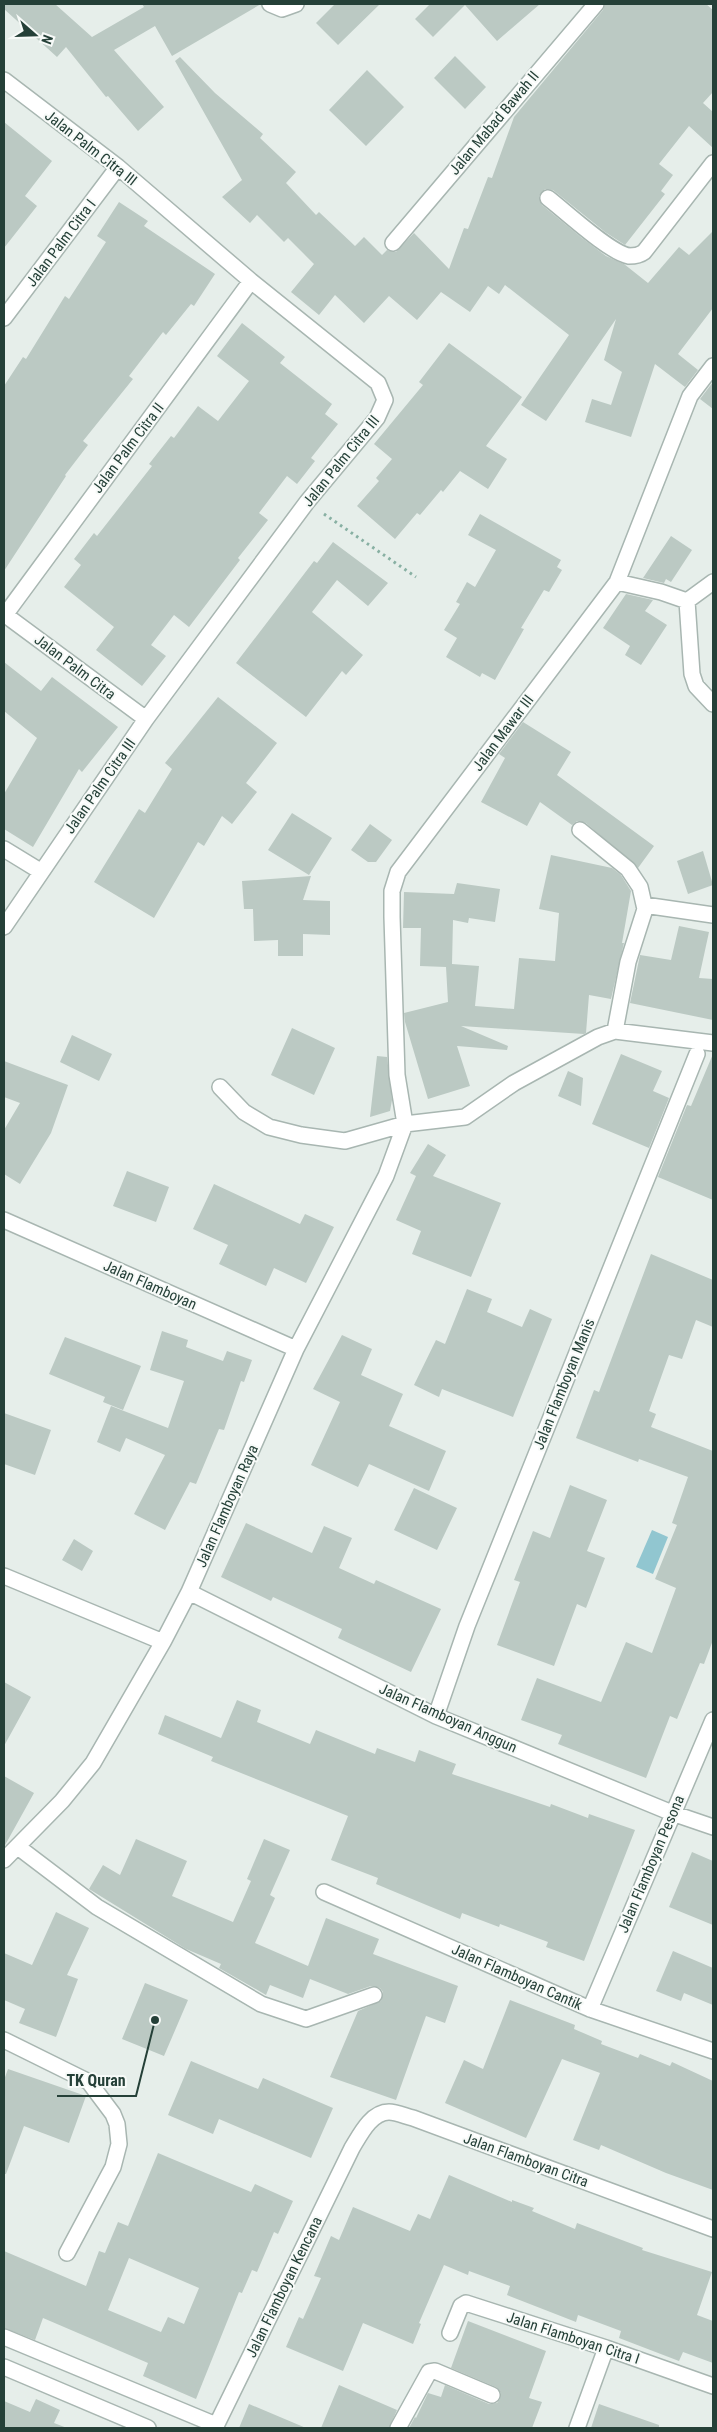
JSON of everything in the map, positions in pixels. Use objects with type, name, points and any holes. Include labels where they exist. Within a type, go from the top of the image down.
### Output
[{"type":"street","points":[[270,4],[282,9],[296,4]]},
{"type":"street","name":"Jalan Mabad Bawah II","points":[[393,243],[588,7]]},
{"type":"street","name":"Jalan Palm Citra III","points":[[4,80],[118,168],[251,281],[378,383],[385,400],[377,418],[307,502],[146,719],[40,871],[4,927]]},
{"type":"street","points":[[548,198],[614,249],[629,256],[636,256],[644,252],[713,164]]},
{"type":"street","name":"Jalan Palm Citra I","points":[[4,318],[118,168]]},
{"type":"street","name":"Jalan Palm Citra II","points":[[4,614],[251,281]]},
{"type":"street","name":"Jalan Mawar III","points":[[406,1124],[397,1074],[392,927],[392,891],[398,872],[618,582],[690,396],[713,366]]},
{"type":"street","points":[[618,582],[661,592],[687,601]]},
{"type":"street","points":[[687,601],[713,582]]},
{"type":"street","points":[[687,601],[692,674],[696,686],[713,704]]},
{"type":"street","name":"Jalan Palm Citra","points":[[4,614],[146,719]]},
{"type":"street","points":[[580,830],[628,869],[640,887],[645,909],[628,962],[615,1031]]},
{"type":"street","points":[[4,849],[40,871]]},
{"type":"street","points":[[644,904],[713,915]]},
{"type":"street","points":[[220,1087],[244,1112],[269,1127],[301,1135],[345,1141],[406,1124],[466,1117],[514,1083],[598,1037],[615,1031],[713,1043]]},
{"type":"street","name":"Jalan Flamboyan Manis","points":[[436,1716],[470,1616],[697,1054]]},
{"type":"street","name":"Jalan Flamboyan Raya","points":[[4,1860],[62,1801],[93,1763],[163,1642],[189,1592],[296,1349],[386,1176],[406,1124]]},
{"type":"street","name":"Jalan Flamboyan","points":[[4,1220],[296,1349]]},
{"type":"street","points":[[4,1576],[163,1642]]},
{"type":"street","name":"Jalan Flamboyan Anggun","points":[[189,1592],[436,1716],[672,1813],[713,1827]]},
{"type":"street","name":"Jalan Flamboyan Pesona","points":[[590,2008],[713,1720]]},
{"type":"street","points":[[18,1847],[97,1907],[261,2004],[306,2019],[374,1995]]},
{"type":"street","name":"Jalan Flamboyan Cantik","points":[[324,1892],[590,2008],[713,2051]]},
{"type":"street","points":[[4,2040],[89,2082],[113,2114],[117,2124],[119,2144],[112,2167],[67,2253]]},
{"type":"street","name":"Jalan Flamboyan Citra","points":[[352,2148],[374,2118],[389,2112],[413,2118],[713,2229]]},
{"type":"street","name":"Jalan Flamboyan Kencana","points":[[4,2337],[215,2427],[352,2148]]},
{"type":"street","name":"Jalan Flamboyan Citra I","points":[[450,2333],[460,2306],[464,2303],[606,2348],[713,2386]]},
{"type":"street","points":[[577,2428],[606,2348]]},
{"type":"street","points":[[4,2367],[148,2428]]},
{"type":"street","points":[[398,2428],[429,2372],[435,2371],[492,2395]]},
{"type":"path","points":[[307,502],[416,577]]},
{"type":"water","points":[[652,1530],[668,1537],[653,1574],[636,1567]]},
{"type":"building","points":[[4,4],[55,4],[92,37],[144,7],[142,4],[261,4],[172,56],[155,26],[114,50],[164,107],[138,131],[108,96],[106,97],[66,47],[57,57],[4,9]]},
{"type":"building","points":[[335,4],[380,4],[338,45],[316,23]]},
{"type":"building","points":[[430,4],[540,4],[497,41],[465,5],[433,37],[415,19]]},
{"type":"building","points":[[605,4],[706,4],[713,10],[713,92],[703,103],[713,112],[713,148],[689,126],[659,164],[673,175],[661,191],[665,194],[625,245],[605,232],[553,190],[545,189],[539,196],[542,205],[582,238],[606,256],[624,264],[648,283],[679,247],[689,255],[713,231],[713,308],[678,354],[698,370],[685,387],[655,364],[631,437],[585,422],[592,399],[611,405],[622,372],[604,360],[616,319],[546,421],[521,405],[569,335],[505,285],[499,294],[488,286],[470,312],[441,292],[417,320],[389,296],[364,323],[335,295],[319,315],[291,292],[314,264],[288,238],[284,242],[257,215],[250,223],[222,197],[242,180],[175,61],[180,57],[215,93],[263,134],[260,138],[296,172],[286,183],[316,215],[319,212],[355,246],[364,237],[382,255],[387,250],[396,252],[414,233],[449,269],[464,228],[468,229],[488,177],[492,178],[514,117],[603,10]]},
{"type":"building","points":[[455,56],[486,87],[465,109],[434,78]]},
{"type":"building","points":[[367,70],[404,107],[366,146],[329,110]]},
{"type":"building","points":[[4,122],[52,161],[25,196],[37,206],[4,248]]},
{"type":"building","points":[[119,202],[148,221],[144,226],[215,274],[194,306],[191,304],[166,335],[163,332],[129,376],[133,379],[83,441],[88,445],[65,475],[4,571],[4,386],[23,357],[26,359],[65,296],[69,299],[106,242],[97,236]]},
{"type":"building","points":[[242,323],[285,357],[280,363],[332,404],[325,414],[338,424],[311,458],[315,461],[297,484],[287,476],[259,513],[268,520],[238,558],[240,560],[189,627],[174,615],[151,645],[166,656],[142,686],[96,650],[114,627],[64,587],[81,565],[74,559],[94,533],[97,536],[152,466],[149,464],[171,436],[174,438],[198,406],[218,421],[249,381],[217,356]]},
{"type":"building","points":[[449,343],[522,397],[486,446],[507,459],[488,489],[460,471],[443,492],[441,490],[420,515],[417,513],[395,539],[357,506],[379,481],[376,478],[392,459],[374,444],[423,385],[419,382]]},
{"type":"building","points":[[713,382],[713,409],[700,399]]},
{"type":"building","points":[[480,514],[561,560],[557,567],[562,570],[549,592],[544,590],[521,628],[524,629],[495,680],[482,673],[480,677],[446,657],[457,638],[444,630],[460,604],[456,602],[467,582],[475,587],[496,550],[468,535]]},
{"type":"building","points":[[671,536],[692,550],[671,582],[666,579],[664,583],[643,578]]},
{"type":"building","points":[[333,542],[388,583],[368,606],[337,580],[312,612],[363,655],[346,675],[342,671],[306,717],[236,663],[314,561],[317,563]]},
{"type":"building","points":[[626,594],[653,600],[645,611],[667,625],[641,665],[625,655],[630,646],[603,628]]},
{"type":"building","points":[[4,662],[41,691],[52,677],[118,727],[82,772],[79,769],[33,847],[4,829],[4,794],[37,738],[4,711]]},
{"type":"building","points":[[218,697],[277,743],[246,783],[257,792],[232,824],[222,816],[204,846],[198,842],[154,918],[94,882],[139,809],[145,813],[172,769],[165,763]]},
{"type":"building","points":[[523,722],[571,752],[557,775],[654,846],[638,868],[586,823],[577,821],[572,825],[540,802],[527,826],[481,802],[505,758],[499,754]]},
{"type":"building","points":[[292,813],[332,838],[309,875],[268,850]]},
{"type":"building","points":[[370,824],[392,840],[376,862],[368,862],[351,850]]},
{"type":"building","points":[[703,851],[713,885],[688,894],[677,861]]},
{"type":"building","points":[[551,855],[612,868],[621,875],[631,891],[622,943],[624,943],[611,999],[589,995],[586,1033],[584,1034],[461,1026],[508,1046],[507,1050],[457,1046],[470,1086],[428,1099],[404,1013],[448,1002],[446,967],[420,966],[421,928],[403,928],[404,892],[454,894],[457,883],[500,889],[495,922],[469,918],[468,923],[453,920],[452,964],[479,966],[475,1006],[514,1009],[519,958],[555,961],[559,913],[539,909]]},
{"type":"building","points":[[311,876],[303,900],[330,901],[330,935],[303,934],[303,956],[278,956],[278,940],[254,941],[253,909],[244,909],[242,881]]},
{"type":"building","points":[[679,926],[709,932],[699,978],[713,979],[713,1020],[630,1003],[640,955],[671,960]]},
{"type":"building","points":[[292,1028],[335,1048],[314,1095],[271,1075]]},
{"type":"building","points":[[72,1035],[112,1054],[99,1081],[60,1062]]},
{"type":"building","points":[[621,1054],[662,1071],[653,1091],[669,1098],[649,1148],[592,1124]]},
{"type":"building","points":[[713,1054],[713,1200],[658,1177],[687,1105],[691,1106]]},
{"type":"building","points":[[377,1056],[387,1057],[392,1100],[390,1111],[370,1117]]},
{"type":"building","points":[[4,1061],[68,1085],[51,1133],[20,1184],[4,1174],[4,1130],[20,1103],[4,1097]]},
{"type":"building","points":[[568,1071],[583,1078],[581,1106],[558,1096]]},
{"type":"building","points":[[428,1144],[446,1155],[433,1176],[501,1203],[471,1277],[412,1254],[421,1231],[396,1220],[416,1176],[410,1173]]},
{"type":"building","points":[[127,1171],[169,1187],[156,1222],[113,1206]]},
{"type":"building","points":[[214,1184],[300,1224],[305,1214],[334,1227],[306,1283],[274,1268],[266,1286],[219,1264],[228,1245],[193,1229]]},
{"type":"building","points":[[651,1254],[713,1280],[713,1327],[696,1320],[682,1359],[669,1355],[649,1411],[656,1414],[651,1427],[713,1451],[713,1640],[704,1664],[700,1663],[677,1719],[670,1716],[646,1778],[558,1744],[562,1735],[521,1720],[537,1678],[601,1702],[626,1642],[652,1653],[676,1588],[655,1579],[677,1525],[672,1523],[688,1477],[639,1459],[638,1462],[576,1438],[594,1390],[599,1392]]},
{"type":"building","points":[[467,1289],[492,1299],[487,1312],[522,1327],[530,1309],[552,1319],[513,1417],[442,1389],[439,1397],[414,1385],[436,1340],[445,1344]]},
{"type":"building","points":[[162,1331],[188,1340],[186,1347],[223,1361],[227,1351],[252,1360],[244,1382],[241,1381],[224,1430],[219,1429],[196,1484],[190,1482],[165,1530],[134,1514],[165,1455],[126,1438],[120,1452],[97,1442],[111,1406],[168,1428],[184,1381],[150,1370]]},
{"type":"building","points":[[342,1335],[372,1349],[361,1375],[403,1394],[389,1426],[446,1451],[429,1491],[369,1464],[358,1487],[311,1465],[340,1402],[313,1389]]},
{"type":"building","points":[[65,1337],[141,1366],[123,1410],[103,1402],[105,1397],[49,1374]]},
{"type":"building","points":[[4,1413],[51,1430],[35,1475],[4,1464]]},
{"type":"building","points":[[570,1485],[607,1500],[587,1551],[605,1558],[586,1608],[577,1604],[554,1666],[497,1645],[520,1582],[514,1580],[533,1531],[550,1538]]},
{"type":"building","points":[[414,1488],[457,1508],[437,1550],[394,1530]]},
{"type":"building","points":[[246,1523],[312,1553],[324,1526],[352,1538],[339,1568],[374,1584],[376,1580],[441,1609],[411,1672],[338,1638],[342,1629],[273,1597],[271,1601],[221,1577]]},
{"type":"building","points":[[74,1539],[93,1551],[82,1571],[62,1560]]},
{"type":"building","points":[[4,1682],[31,1697],[4,1746]]},
{"type":"building","points":[[237,1700],[261,1710],[257,1722],[310,1744],[316,1730],[375,1754],[377,1748],[415,1762],[419,1750],[456,1764],[452,1774],[550,1807],[551,1804],[588,1818],[589,1814],[635,1830],[584,1961],[546,1947],[548,1942],[500,1924],[499,1927],[462,1913],[460,1919],[376,1884],[378,1878],[331,1860],[348,1816],[211,1761],[213,1757],[158,1734],[165,1715],[221,1738]]},
{"type":"building","points":[[4,1776],[34,1793],[4,1847]]},
{"type":"building","points":[[136,1839],[187,1861],[172,1896],[233,1922],[251,1881],[247,1879],[264,1839],[290,1850],[270,1895],[275,1898],[255,1943],[308,1966],[326,1918],[379,1939],[373,1954],[458,1986],[445,2023],[426,2016],[396,2100],[330,2077],[358,2011],[381,2001],[383,1992],[380,1988],[371,1986],[348,1994],[310,1979],[303,1998],[270,1985],[266,1995],[219,1968],[221,1964],[186,1949],[89,1889],[103,1865],[120,1875]]},
{"type":"building","points":[[692,1852],[713,1861],[713,1925],[669,1907]]},
{"type":"building","points":[[56,1912],[89,1928],[67,1975],[78,1979],[56,2037],[19,2023],[25,2009],[4,2000],[4,1953],[32,1965]]},
{"type":"building","points":[[673,1951],[713,1968],[713,2005],[684,1993],[681,2001],[656,1991]]},
{"type":"building","points":[[145,1983],[188,2000],[164,2056],[122,2039]]},
{"type":"building","points":[[510,2000],[575,2025],[574,2029],[602,2041],[601,2044],[638,2058],[640,2054],[670,2066],[672,2062],[713,2081],[713,2190],[666,2173],[601,2145],[599,2150],[573,2140],[600,2073],[562,2059],[526,2138],[445,2103],[464,2060],[483,2069]]},
{"type":"building","points":[[191,2061],[258,2089],[263,2078],[333,2108],[311,2158],[219,2119],[213,2134],[168,2115]]},
{"type":"building","points":[[8,2069],[86,2096],[69,2143],[24,2126],[6,2174],[4,2174],[4,2080]]},
{"type":"building","points":[[158,2153],[251,2192],[255,2184],[293,2201],[278,2234],[274,2232],[257,2272],[252,2270],[242,2293],[239,2292],[196,2399],[143,2376],[148,2363],[43,2318],[35,2340],[4,2328],[4,2251],[86,2286],[99,2251],[105,2253],[118,2222],[128,2226]],"holes":[[[129,2258],[199,2288],[184,2324],[168,2317],[161,2332],[108,2310]]]},
{"type":"building","points":[[449,2175],[512,2202],[512,2200],[534,2208],[532,2211],[575,2229],[577,2223],[643,2248],[642,2250],[712,2272],[697,2315],[713,2321],[713,2363],[683,2352],[679,2361],[619,2338],[621,2331],[578,2315],[576,2322],[507,2295],[510,2286],[469,2271],[468,2275],[444,2265],[419,2323],[421,2324],[413,2344],[363,2323],[343,2371],[286,2347],[299,2317],[303,2319],[321,2278],[314,2276],[331,2236],[339,2240],[353,2207],[410,2231],[418,2214],[430,2219]]},
{"type":"building","points":[[468,2321],[546,2351],[529,2398],[542,2402],[532,2428],[409,2428],[428,2393],[441,2397],[445,2385],[489,2404],[497,2403],[500,2399],[501,2393],[496,2387],[451,2368]]},
{"type":"building","points":[[339,2385],[397,2410],[389,2428],[321,2428]]},
{"type":"building","points":[[36,2399],[60,2410],[54,2423],[67,2428],[4,2428],[4,2401],[30,2412]]},
{"type":"building","points":[[249,2404],[306,2428],[239,2428]]},
{"type":"building","points":[[599,2404],[659,2425],[659,2428],[591,2428]]},
{"type":"place","name":"TK Quran","points":[[155,2020]]}]
